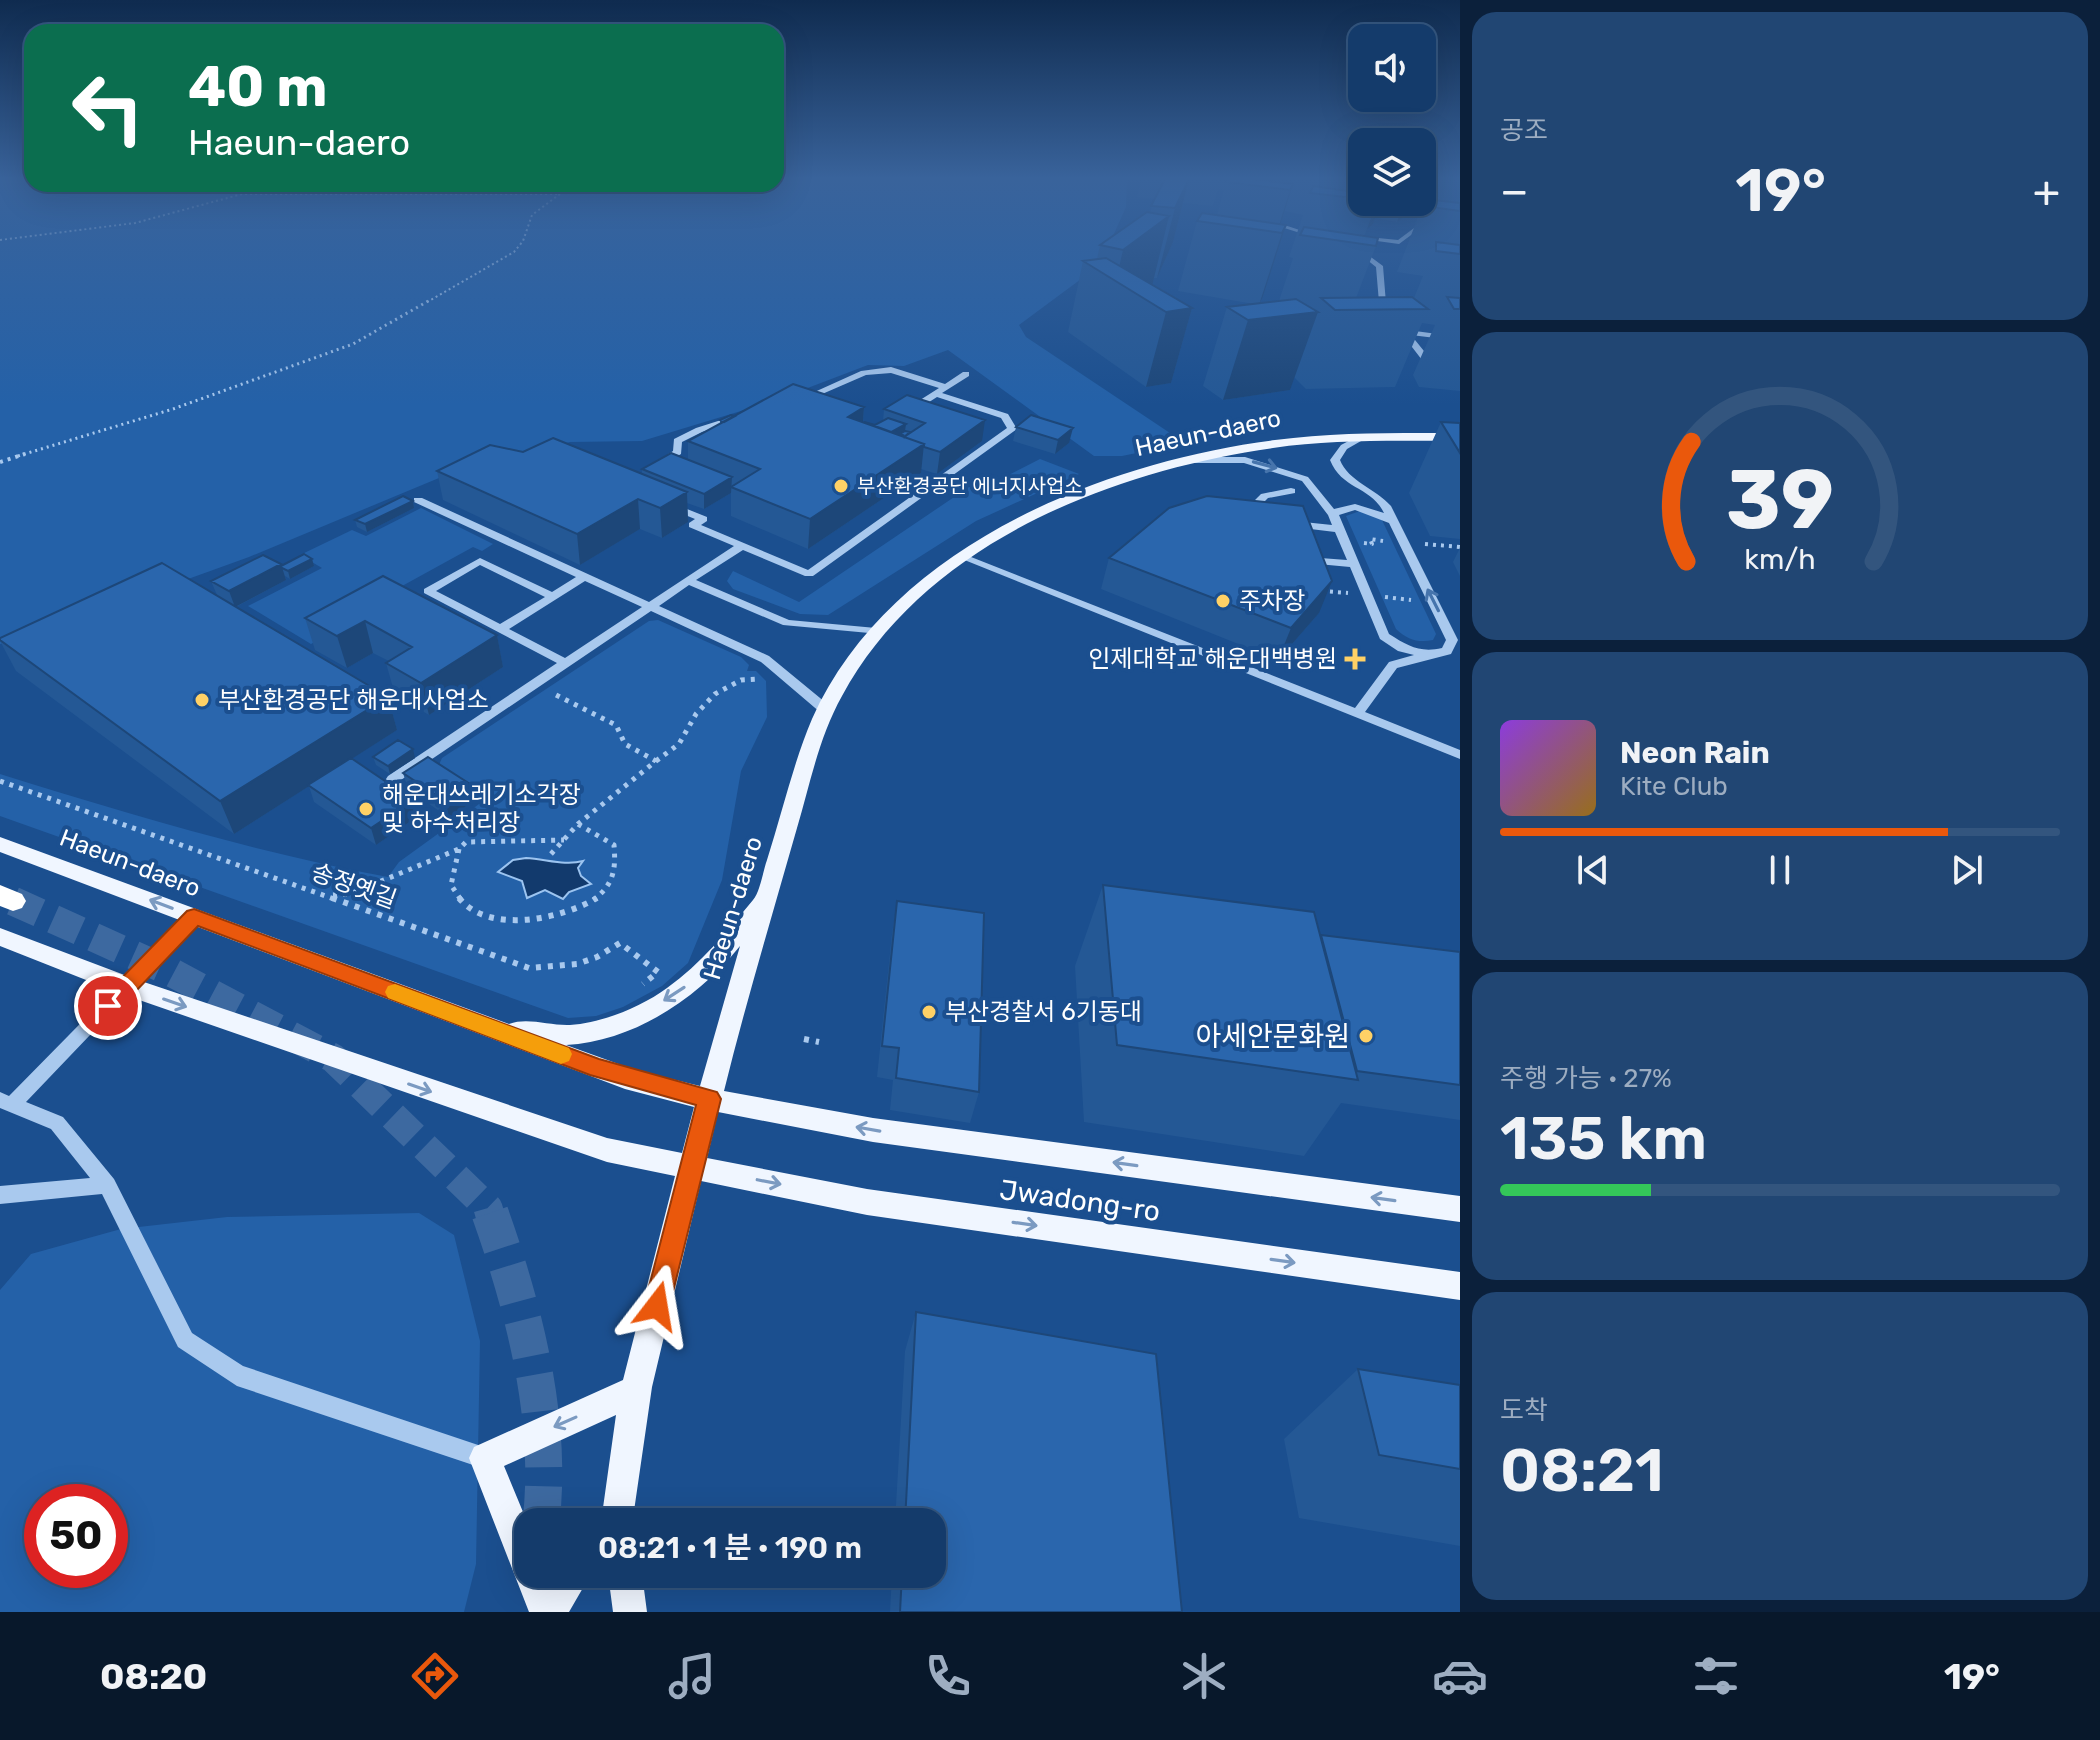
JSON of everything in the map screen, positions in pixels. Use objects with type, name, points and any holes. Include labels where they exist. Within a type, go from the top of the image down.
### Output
[{"type":"main road","name":"Haeun-daero","points":[[0,844],[634,1081],[709,1099],[816,730],[840,684],[876,632],[962,557],[1014,526],[1103,486],[1187,460],[1272,445],[1363,437],[1460,437]]},
{"type":"main road","points":[[493,1029],[569,1035],[608,1028],[673,997],[708,969],[766,898]]},
{"type":"main road","points":[[0,937],[127,986],[569,1139],[692,1167]]},
{"type":"main road","points":[[617,1508],[636,1390],[709,1099]]},
{"type":"main road","name":"Jwadong-ro","points":[[709,1099],[873,1130],[1460,1209]]},
{"type":"main road","name":"Jwadong-ro","points":[[692,1167],[867,1202],[1460,1286]]},
{"type":"main road","points":[[514,1531],[485,1458],[636,1390]]},
{"type":"main road","points":[[537,1588],[547,1612]]},
{"type":"main road","points":[[547,1612],[564,1588]]},
{"type":"main road","points":[[627,1588],[630,1612]]},
{"type":"street","points":[[1366,254],[1379,266],[1386,327],[1460,339]]},
{"type":"street","points":[[1405,332],[1425,358],[1460,361]]},
{"type":"street","points":[[806,409],[792,404],[864,373],[891,370],[946,387]]},
{"type":"street","points":[[901,417],[966,374]]},
{"type":"street","points":[[662,502],[703,519],[693,525],[809,574],[1012,429],[1005,416],[936,394]]},
{"type":"street","points":[[644,472],[678,452],[677,441],[699,430],[755,413]]},
{"type":"street","points":[[1357,714],[1393,665],[1447,651],[1452,640],[1386,506],[1375,495],[1340,473],[1335,460],[1344,447],[1363,437]]},
{"type":"street","points":[[1187,460],[1245,460],[1305,479],[1333,514],[1393,665]]},
{"type":"street","points":[[1291,491],[1265,496],[1259,501],[1260,508],[1285,522],[1339,529]]},
{"type":"street","points":[[418,500],[582,578],[765,659],[826,710]]},
{"type":"street","points":[[1333,514],[1341,508],[1355,506],[1391,520]]},
{"type":"street","points":[[393,779],[742,546]]},
{"type":"street","points":[[962,557],[1460,755]]},
{"type":"street","points":[[1299,559],[1354,564]]},
{"type":"street","points":[[552,596],[480,561],[428,591],[565,663]]},
{"type":"street","points":[[501,629],[582,578]]},
{"type":"street","points":[[688,581],[787,623],[876,632]]},
{"type":"street","points":[[1384,636],[1402,648],[1428,655]]},
{"type":"street","points":[[194,917],[7,1102],[57,1123],[107,1185],[185,1340],[237,1375],[485,1458]]},
{"type":"street","points":[[0,1195],[107,1185]]},
{"type":"path","points":[[0,462],[173,409],[353,344],[510,254]]},
{"type":"path","points":[[1345,541],[1460,547]]},
{"type":"path","points":[[551,854],[578,824],[680,744],[708,699],[727,686],[752,678],[763,680],[784,674]]},
{"type":"path","points":[[534,684],[616,725],[625,744],[656,761]]},
{"type":"path","name":"송정옛길","points":[[0,781],[529,968],[569,968],[597,960],[620,943],[658,972],[642,985],[649,993]]},
{"type":"path","points":[[459,849],[451,885],[461,903],[481,915],[515,920],[562,913],[594,902],[609,886],[618,863],[614,845],[578,824]]},
{"type":"path","points":[[328,896],[350,894],[459,849],[466,842],[564,840]]},
{"type":"path","points":[[804,1039],[819,1042]]},
{"type":"shaded area","points":[[0,254],[1105,254],[1100,265],[1019,325],[1026,337],[1185,443],[1122,456],[1094,456],[948,350],[904,366],[868,365],[771,402],[642,441],[570,442],[451,473],[249,557],[22,639],[0,644]]},
{"type":"shaded area","points":[[1040,459],[1079,474],[976,521],[828,615],[800,614],[733,589],[727,581],[733,571],[799,602],[969,487],[987,486]]},
{"type":"shaded area","points":[[421,508],[493,544],[482,551],[473,547],[393,591],[399,596],[311,644],[248,606],[322,568],[300,555],[352,530],[366,536]]},
{"type":"shaded area","points":[[1360,511],[1381,518],[1436,634],[1433,640],[1413,640],[1396,629],[1346,516]]},
{"type":"shaded area","points":[[658,620],[741,657],[749,665],[747,671],[756,671],[766,681],[767,717],[741,771],[722,880],[688,963],[662,986],[623,1007],[596,1016],[568,1018],[0,816],[0,774],[192,831],[388,877],[399,862],[486,799],[438,767],[442,758],[649,621]]},
{"type":"shaded area","points":[[526,858],[562,863],[583,861],[578,868],[581,876],[591,884],[569,892],[563,899],[545,890],[527,898],[522,881],[498,872],[513,860]]},
{"type":"shaded area","points":[[419,1213],[454,1235],[480,1341],[476,1564],[464,1612],[0,1612],[0,1290],[31,1254],[121,1229],[227,1217]]},
{"type":"building","points":[[1106,258],[1192,308],[1166,312],[1083,261]]},
{"type":"building","points":[[1412,297],[1428,309],[1335,310],[1321,298]]},
{"type":"building","points":[[1447,297],[1460,298],[1460,309],[1454,309]]},
{"type":"building","points":[[1296,299],[1318,312],[1248,320],[1227,307]]},
{"type":"building","points":[[793,384],[864,407],[848,417],[924,444],[810,519],[731,487],[760,469],[688,441]]},
{"type":"building","points":[[907,395],[985,420],[940,452],[924,447],[924,444],[904,437],[925,423],[884,409]]},
{"type":"building","points":[[1031,415],[1073,428],[1058,440],[1016,427]]},
{"type":"building","points":[[888,418],[906,424],[893,431],[902,436],[864,422],[875,425]]},
{"type":"building","points":[[1441,422],[1460,423],[1460,453]]},
{"type":"building","points":[[553,438],[687,492],[660,508],[638,499],[577,534],[437,471],[490,445],[523,452]]},
{"type":"building","points":[[671,453],[732,477],[704,494],[642,469]]},
{"type":"building","points":[[403,496],[413,501],[365,524],[355,520]]},
{"type":"building","name":"주차장","points":[[1207,496],[1303,506],[1332,581],[1291,628],[1109,558],[1169,508]]},
{"type":"building","points":[[304,554],[312,559],[288,571],[282,568],[281,566]]},
{"type":"building","points":[[263,555],[281,564],[229,591],[211,581]]},
{"type":"building","name":"부산환경공단 해운대사업소","points":[[162,563],[388,697],[220,801],[0,640]]},
{"type":"building","points":[[383,576],[497,635],[421,683],[386,663],[412,647],[365,621],[337,636],[305,618]]},
{"type":"building","points":[[398,740],[413,749],[388,766],[373,757]]},
{"type":"building","points":[[428,757],[470,784],[445,801],[403,773]]},
{"type":"building","points":[[351,758],[413,800],[371,828],[308,785]]},
{"type":"building","points":[[1103,885],[1314,912],[1358,1080],[1117,1045]]},
{"type":"building","name":"부산경찰서 6기동대","points":[[897,901],[984,913],[979,1092],[896,1078],[899,1048],[882,1046]]},
{"type":"building","name":"아세안문화원","points":[[1321,935],[1460,952],[1460,1085],[1357,1071]]},
{"type":"building","points":[[916,1312],[1156,1354],[1182,1612],[900,1612],[901,1588],[946,1588],[946,1508],[906,1508]]},
{"type":"building","points":[[1358,1369],[1460,1385],[1460,1469],[1379,1455]]},
{"type":"tunnel","points":[[13,901],[169,971],[333,1058],[488,1208],[490,1215]]},
{"type":"tunnel","points":[[490,1213],[514,1287],[533,1365],[543,1444],[542,1508]]},
{"type":"slow traffic","points":[[395,992],[561,1054]]},
{"type":"place","name":"부산환경공단 에너지사업소","points":[[841,486]]},
{"type":"place","name":"주차장","points":[[1223,601]]},
{"type":"place","name":"인제대학교 해운대백병원","points":[[1355,659]]},
{"type":"place","name":"부산환경공단 해운대사업소","points":[[202,700]]},
{"type":"place","name":"해운대쓰레기소각장 및 하수처리장","points":[[366,809]]},
{"type":"place","name":"부산경찰서 6기동대","points":[[929,1012]]},
{"type":"place","name":"아세안문화원","points":[[1366,1036]]},
{"type":"route","points":[[108,1006],[194,917],[634,1081],[709,1099],[657,1306]]}]
